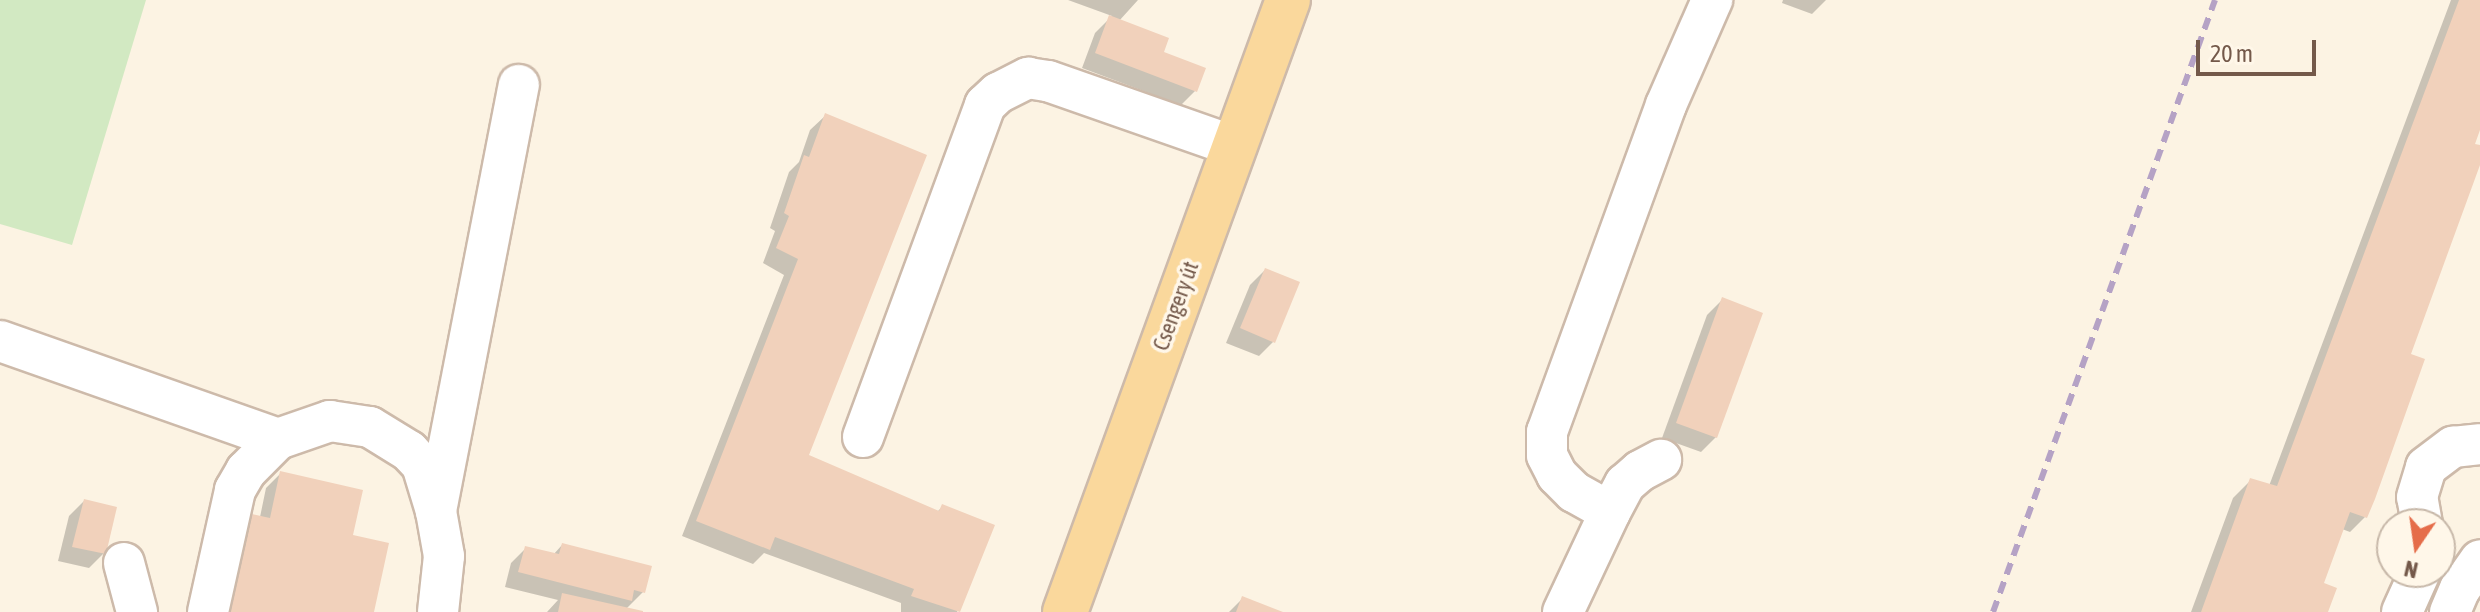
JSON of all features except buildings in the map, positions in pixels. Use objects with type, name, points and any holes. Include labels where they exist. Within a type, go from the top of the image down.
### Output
[{"type":"main road","name":"Csengery út","points":[[1065,612],[1288,0]]},
{"type":"street","points":[[1610,512],[1574,492],[1557,475],[1547,455],[1547,432],[1666,105],[1712,0]]},
{"type":"street","points":[[863,437],[985,105],[998,93],[1028,78],[1048,81],[1234,146]]},
{"type":"street","points":[[436,511],[519,85]]},
{"type":"street","points":[[0,341],[278,439]]},
{"type":"street","points":[[208,612],[235,490],[246,471],[278,439],[330,421],[370,427],[409,451],[422,465],[436,511],[444,556],[438,612]]},
{"type":"street","points":[[2419,508],[2417,497],[2426,467],[2453,447],[2480,444]]},
{"type":"street","points":[[1563,612],[1625,484],[1640,471],[1661,460]]},
{"type":"street","points":[[124,563],[137,612]]},
{"type":"street","points":[[2402,612],[2413,588]]},
{"type":"green space","points":[[0,0],[146,0],[72,245],[0,224]]},
{"type":"railway","points":[[1993,612],[2215,0]]}]
